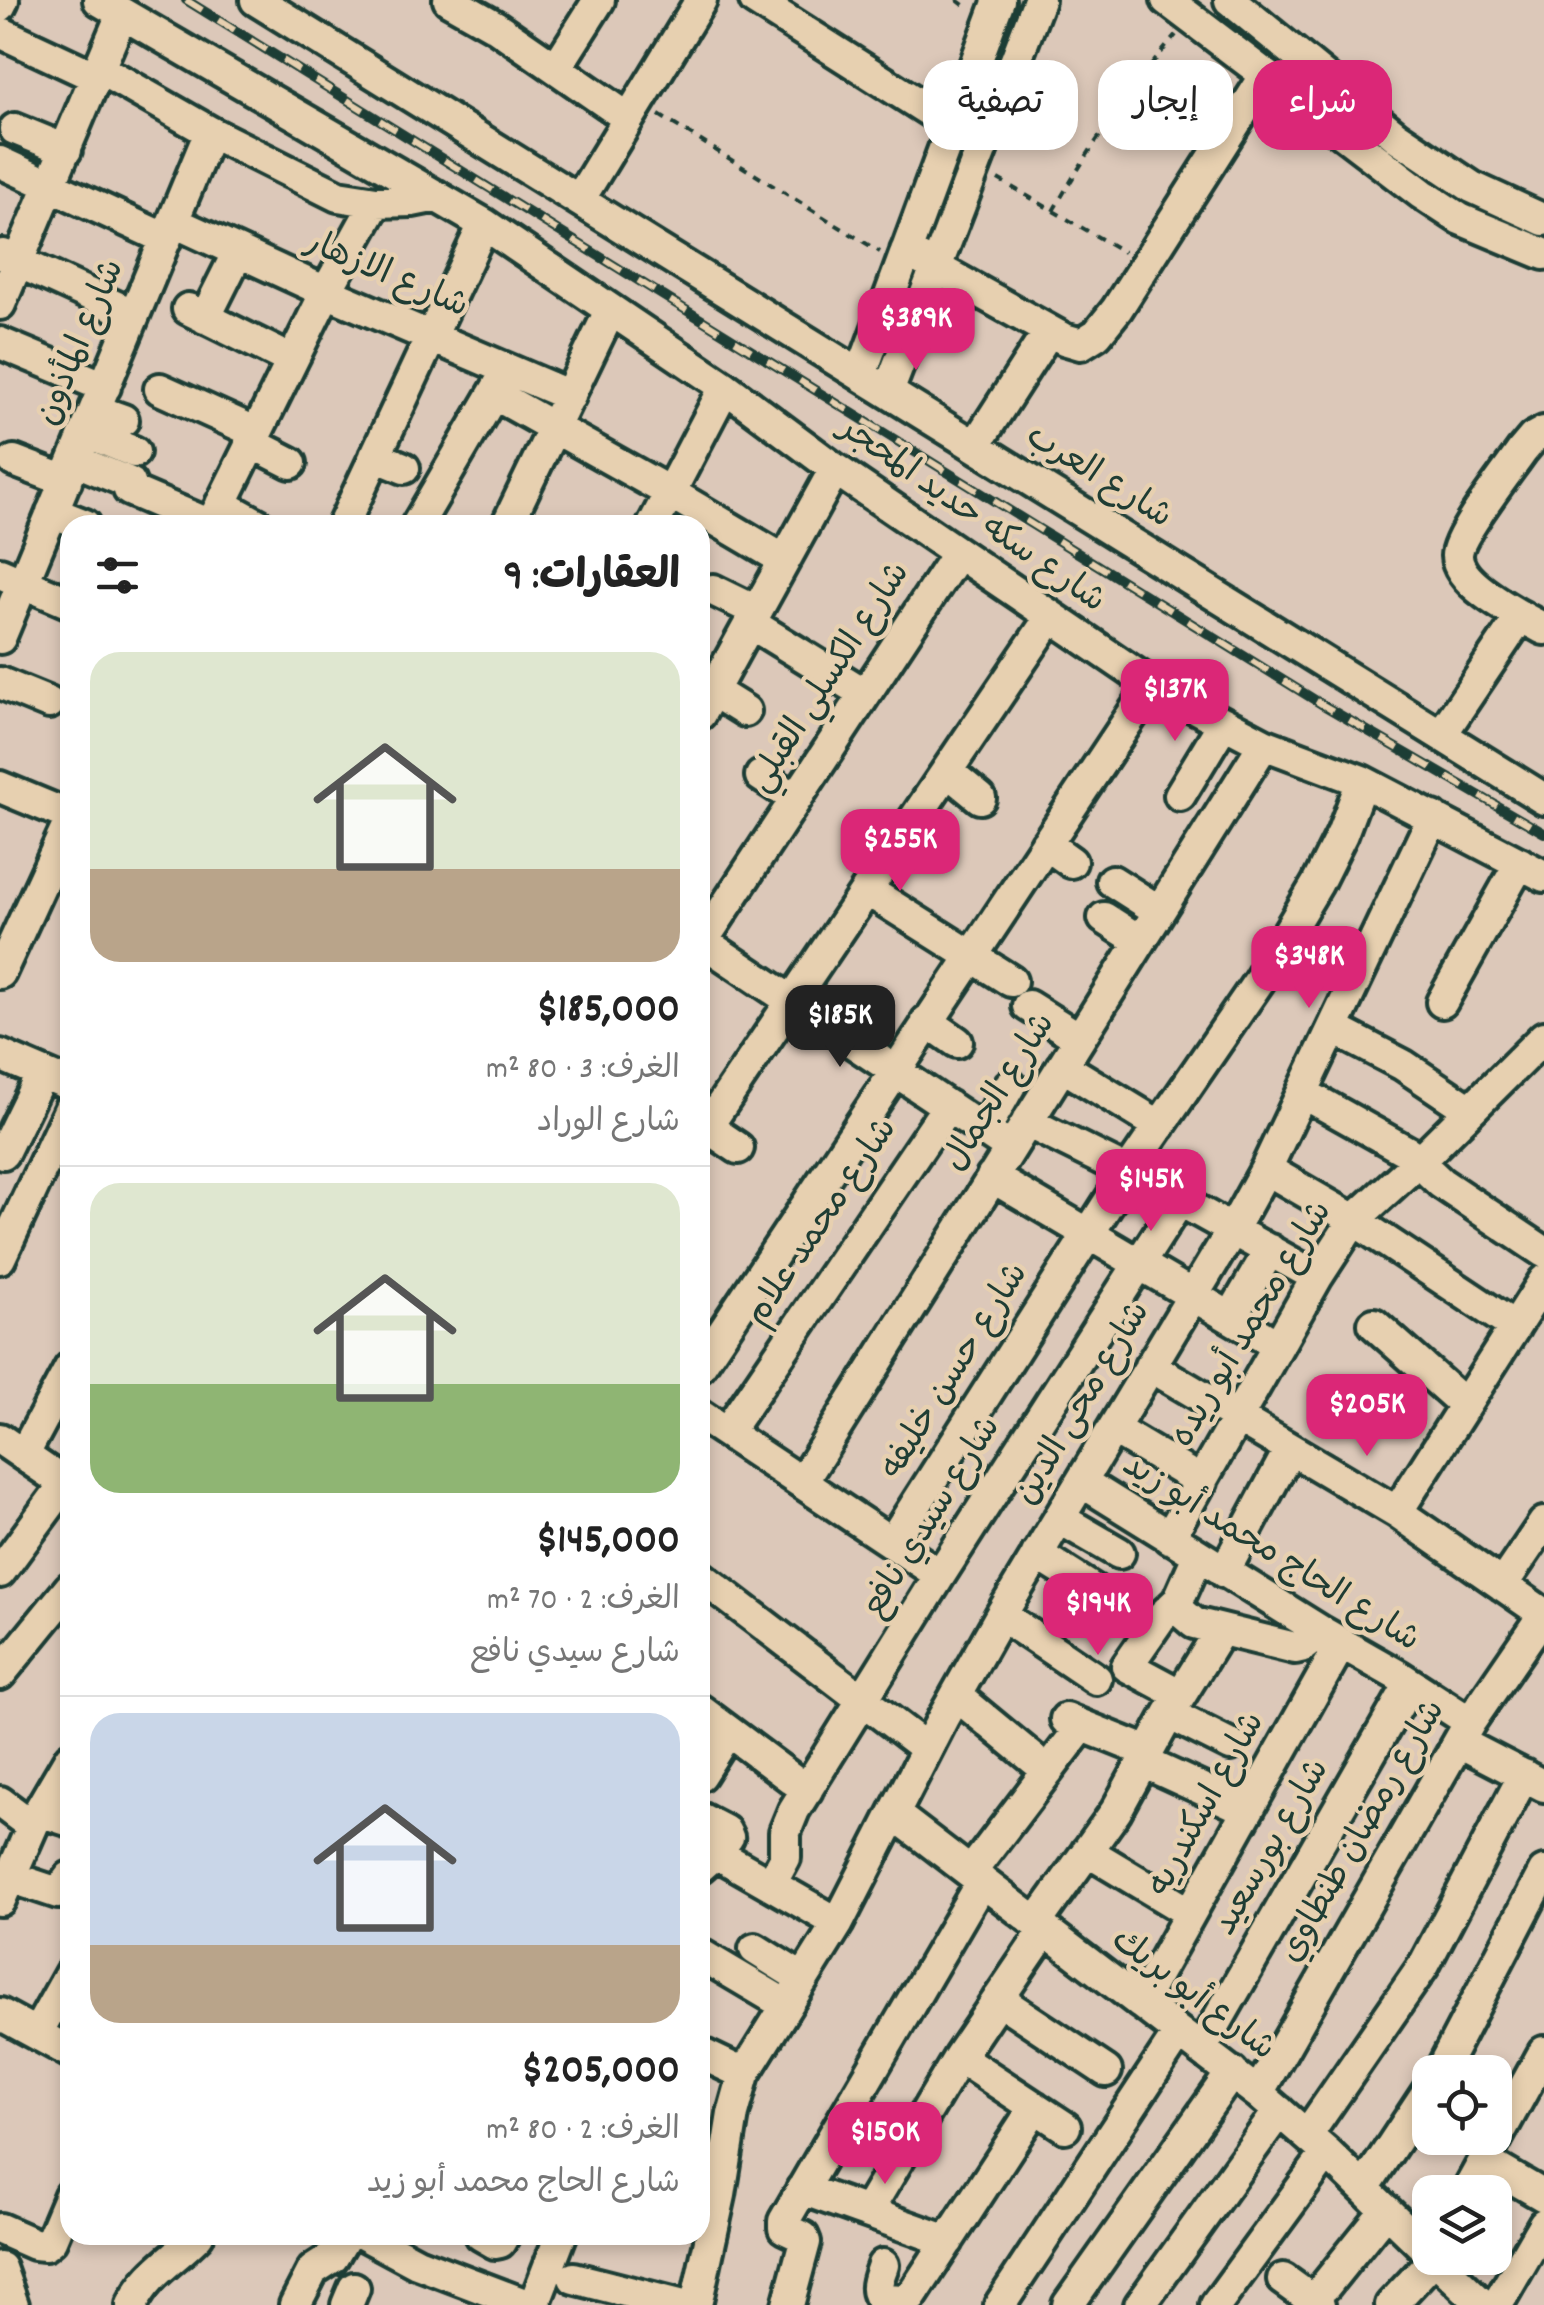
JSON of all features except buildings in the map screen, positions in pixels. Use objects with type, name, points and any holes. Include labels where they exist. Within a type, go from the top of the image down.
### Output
[{"type":"street","points":[[449,0],[502,13],[556,68],[633,110]]},
{"type":"street","points":[[556,68],[599,0]]},
{"type":"street","points":[[579,200],[700,0]]},
{"type":"street","points":[[755,0],[923,107]]},
{"type":"street","points":[[977,60],[999,0]]},
{"type":"street","points":[[888,392],[1039,0]]},
{"type":"street","points":[[1230,0],[1396,136],[1472,187],[1544,220]]},
{"type":"street","name":"شارع العرب","points":[[272,4],[579,200],[1544,798]]},
{"type":"street","points":[[0,304],[9,258],[50,185],[98,73],[111,7]]},
{"type":"street","name":"شارع سكه حديد المحجر","points":[[111,7],[484,224],[725,386],[835,469],[1152,685],[1264,744],[1362,781],[1532,870]]},
{"type":"street","points":[[1179,9],[1253,64]]},
{"type":"street","points":[[0,32],[98,73],[338,196],[376,202],[437,196]]},
{"type":"street","points":[[904,258],[938,268],[1064,339],[1080,344],[1098,334],[1117,309],[1253,94]]},
{"type":"street","points":[[15,129],[66,150]]},
{"type":"street","name":"شارع المأذون","points":[[0,638],[11,578],[52,512],[91,431],[210,132]]},
{"type":"street","points":[[860,374],[943,150]]},
{"type":"street","points":[[1365,150],[1460,219],[1544,254]]},
{"type":"street","name":"شارع الازهار","points":[[0,162],[50,185],[238,252],[432,336],[501,382],[570,396]]},
{"type":"street","points":[[215,515],[326,292],[376,202]]},
{"type":"street","points":[[348,515],[484,224]]},
{"type":"street","points":[[238,252],[196,314],[292,360]]},
{"type":"street","points":[[9,258],[134,315]]},
{"type":"street","points":[[512,515],[610,311]]},
{"type":"street","points":[[975,446],[1049,330]]},
{"type":"street","points":[[0,344],[91,431],[130,484],[129,490],[205,515]]},
{"type":"street","points":[[424,515],[501,382],[555,427],[708,515]]},
{"type":"street","points":[[658,515],[725,386]]},
{"type":"street","points":[[160,389],[253,437],[291,462]]},
{"type":"street","points":[[14,461],[91,431],[134,452]]},
{"type":"street","points":[[1442,735],[1532,623],[1473,585],[1461,571],[1457,556],[1463,538],[1522,451],[1532,438],[1544,432]]},
{"type":"street","points":[[375,456],[404,468]]},
{"type":"street","points":[[710,695],[835,469]]},
{"type":"street","points":[[52,512],[60,515]]},
{"type":"street","points":[[710,516],[784,560]]},
{"type":"street","name":"شارع الكسلي القبلي","points":[[710,927],[803,805],[865,694],[958,553]]},
{"type":"street","points":[[11,578],[60,598]]},
{"type":"street","points":[[713,590],[865,694]]},
{"type":"street","points":[[710,1123],[867,890],[900,858],[947,771],[1050,618]]},
{"type":"street","points":[[0,683],[49,703]]},
{"type":"street","points":[[710,1351],[1152,685]]},
{"type":"street","points":[[710,703],[745,711]]},
{"type":"street","points":[[1180,795],[1223,724]]},
{"type":"street","name":"شارع الجمال","points":[[802,1482],[1264,744]]},
{"type":"street","points":[[947,771],[980,798]]},
{"type":"street","points":[[761,776],[803,805]]},
{"type":"street","name":"شارع حسن خليفه","points":[[892,1542],[1128,1172],[1260,982],[1318,884],[1362,781]]},
{"type":"street","points":[[0,787],[60,817]]},
{"type":"street","name":"شارع محى الدين","points":[[710,2240],[744,2074],[838,1923],[956,1696],[1037,1554],[1195,1295],[1266,1169],[1433,816]]},
{"type":"street","points":[[0,973],[60,844]]},
{"type":"street","points":[[1046,844],[1071,862]]},
{"type":"street","points":[[1442,1002],[1532,870]]},
{"type":"street","points":[[1112,881],[1159,911]]},
{"type":"street","points":[[867,890],[971,955],[1079,1038]]},
{"type":"street","points":[[1104,918],[1140,941]]},
{"type":"street","points":[[710,941],[1010,1148]]},
{"type":"street","points":[[926,1022],[957,1042]]},
{"type":"street","points":[[1334,1028],[1403,1066],[1470,1110]]},
{"type":"street","name":"شارع محمد أبو ريده","points":[[1169,1538],[1317,1276],[1354,1220],[1544,1037]]},
{"type":"street","points":[[0,1055],[56,1079],[2,1152],[44,1183]]},
{"type":"street","points":[[1062,1066],[1160,1126]]},
{"type":"street","points":[[984,1131],[1010,1085]]},
{"type":"street","points":[[1303,1093],[1396,1144],[1441,1182],[1544,1252]]},
{"type":"street","name":"شارع محمد علام","points":[[727,1432],[948,1106]]},
{"type":"street","points":[[1027,1122],[1128,1172],[1317,1276]]},
{"type":"street","points":[[710,1135],[738,1148]]},
{"type":"street","points":[[0,1258],[44,1183],[60,1137]]},
{"type":"street","points":[[1266,1169],[1354,1220],[1515,1326]]},
{"type":"street","points":[[992,1177],[1278,1345]]},
{"type":"street","name":"شارع سيدي نافع","points":[[771,1884],[785,1858],[788,1822],[807,1790],[1180,1200]]},
{"type":"street","points":[[1231,1317],[1270,1250]]},
{"type":"street","points":[[1397,1512],[1544,1281]]},
{"type":"street","points":[[1374,1324],[1465,1405]]},
{"type":"street","points":[[1150,1366],[1397,1512],[1544,1614]]},
{"type":"street","points":[[60,1387],[12,1446],[60,1477]]},
{"type":"street","points":[[710,1421],[940,1575]]},
{"type":"street","points":[[1113,1430],[1202,1482]]},
{"type":"street","points":[[1111,1668],[1211,1564],[1290,1449]]},
{"type":"street","name":"شارع الحاج محمد أبو زيد","points":[[1082,1482],[1410,1684],[1464,1732],[1534,1780]]},
{"type":"street","points":[[0,1572],[60,1493]]},
{"type":"street","points":[[1059,1518],[1118,1553]]},
{"type":"street","points":[[1502,1585],[1544,1523]]},
{"type":"street","points":[[0,1524],[30,1533]]},
{"type":"street","points":[[1037,1554],[1094,1590]]},
{"type":"street","points":[[710,1584],[927,1750]]},
{"type":"street","points":[[1178,1601],[1181,1612],[1194,1623],[1295,1648],[1332,1638]]},
{"type":"street","points":[[0,1674],[60,1609]]},
{"type":"street","name":"شارع رمضان طنطاوي","points":[[1140,2305],[1268,2102],[1464,1732],[1544,1614]]},
{"type":"street","points":[[1002,1615],[1175,1704],[1231,1745]]},
{"type":"street","points":[[867,2212],[959,2057],[1116,1812],[1221,1630]]},
{"type":"street","name":"شارع اسكندريه","points":[[1140,2003],[1248,1810],[1332,1638]]},
{"type":"street","name":"شارع بورسعيد","points":[[1000,2305],[1190,2041],[1410,1684]]},
{"type":"street","points":[[956,1696],[1048,1771]]},
{"type":"street","points":[[710,1718],[807,1790]]},
{"type":"street","points":[[788,2305],[805,2242],[783,2225],[977,1876],[1048,1771],[1074,1722],[1248,1810]]},
{"type":"street","points":[[710,1759],[728,1732]]},
{"type":"street","points":[[60,1776],[36,1818],[5,1889],[60,1889]]},
{"type":"street","points":[[1216,2305],[1534,1780]]},
{"type":"street","points":[[0,1802],[36,1818],[60,1820]]},
{"type":"street","name":"شارع أبو بريك","points":[[894,1814],[1232,2072],[1317,2144],[1412,2235]]},
{"type":"street","points":[[715,1852],[838,1923]]},
{"type":"street","points":[[1087,1852],[1190,1914]]},
{"type":"street","points":[[1449,2055],[1544,1872]]},
{"type":"street","points":[[755,1949],[802,1979]]},
{"type":"street","points":[[710,1960],[786,2005]]},
{"type":"street","points":[[37,2033],[60,1992]]},
{"type":"street","points":[[998,1999],[1106,2072]]},
{"type":"street","points":[[0,2014],[60,2046]]},
{"type":"street","points":[[1476,2175],[1544,2052]]},
{"type":"street","points":[[959,2057],[1064,2127]]},
{"type":"street","points":[[710,2058],[744,2074]]},
{"type":"street","points":[[1068,2305],[1232,2072]]},
{"type":"street","points":[[883,2265],[876,2289],[883,2303],[888,2298],[912,2297],[1035,2107]]},
{"type":"street","points":[[1364,2188],[1412,2115]]},
{"type":"street","points":[[1484,2161],[1544,2196]]},
{"type":"street","points":[[802,2189],[948,2241]]},
{"type":"street","points":[[1282,2279],[1322,2296],[1386,2210]]},
{"type":"street","points":[[0,2229],[45,2245],[60,2219]]},
{"type":"street","points":[[1497,2305],[1544,2224]]},
{"type":"street","points":[[132,2305],[156,2270],[186,2245]]},
{"type":"street","points":[[294,2305],[313,2270],[333,2257],[340,2245]]},
{"type":"street","points":[[383,2245],[416,2264],[530,2305],[557,2245]]},
{"type":"street","name":"شارع محى الدين","points":[[696,2305],[709,2245]]},
{"type":"street","points":[[0,2268],[13,2305]]},
{"type":"street","points":[[1391,2305],[1417,2275]]},
{"type":"street","name":"شارع أبو بريك","points":[[1452,2275],[1482,2305]]},
{"type":"street","points":[[574,2278],[680,2305]]},
{"type":"path","points":[[1053,211],[1116,110],[1152,63],[1179,9]]},
{"type":"path","points":[[633,110],[904,258]]},
{"type":"path","points":[[976,167],[1144,264]]},
{"type":"railway","points":[[186,0],[1323,705],[1544,833]]}]
